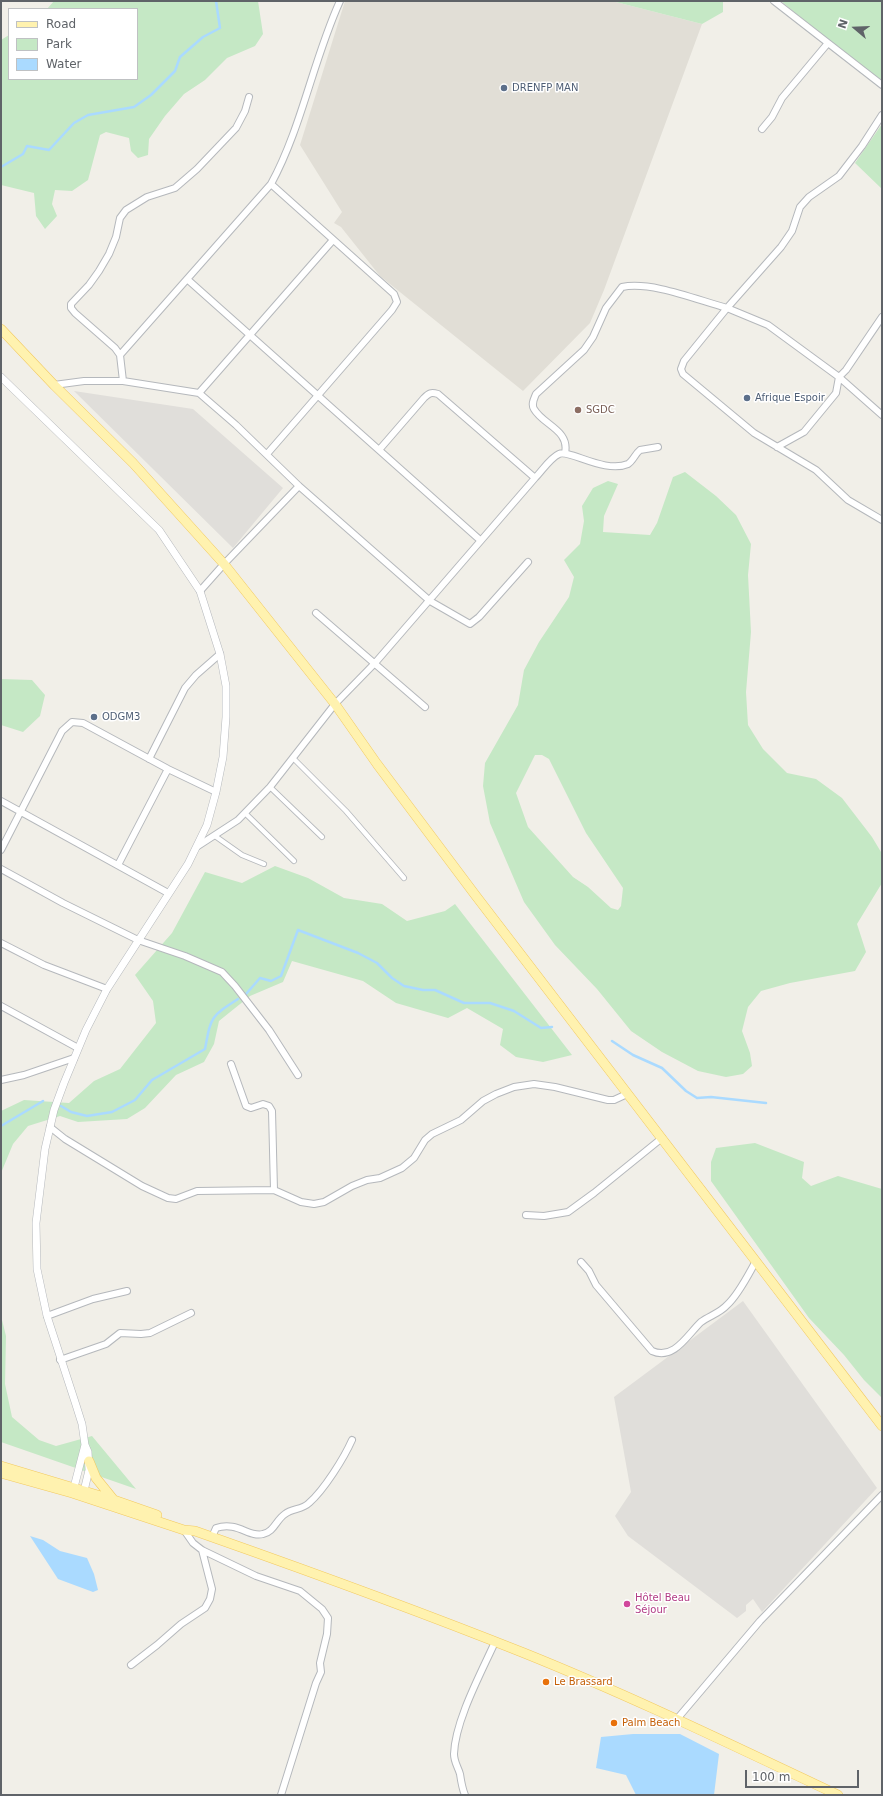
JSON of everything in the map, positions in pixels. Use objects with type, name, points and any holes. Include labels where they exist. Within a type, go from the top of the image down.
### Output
[{"type":"main road","points":[[1,329],[54,385],[133,463],[224,564],[335,704],[434,841],[882,1426]]},
{"type":"main road","points":[[89,1462],[98,1482],[114,1500]]},
{"type":"main road","points":[[1,1466],[184,1530],[195,1531]]},
{"type":"main road","points":[[1,1473],[73,1490]]},
{"type":"main road","points":[[84,1494],[114,1500],[176,1522],[195,1531],[398,1604],[495,1642],[677,1719],[838,1795]]},
{"type":"street","points":[[120,355],[271,184],[280,168],[294,131],[331,20],[340,1]]},
{"type":"street","points":[[774,1],[882,84]]},
{"type":"street","points":[[762,129],[772,117],[782,98],[828,43]]},
{"type":"street","points":[[123,381],[120,355],[115,348],[75,313],[71,308],[71,304],[89,285],[109,254],[116,236],[120,218],[126,210],[147,197],[175,188],[197,169],[236,128],[245,111],[249,97]]},
{"type":"street","points":[[882,115],[862,146],[839,176],[810,197],[800,207],[792,231],[781,247],[727,308],[684,362],[681,368],[683,374],[754,433],[816,470],[848,500],[882,520]]},
{"type":"street","points":[[267,454],[392,310],[397,302],[394,294],[271,184]]},
{"type":"street","points":[[199,393],[333,240]]},
{"type":"street","points":[[187,279],[480,540]]},
{"type":"street","points":[[565,453],[567,445],[563,436],[534,409],[533,402],[536,394],[584,350],[593,337],[606,308],[622,287],[634,285],[655,288],[727,308],[768,325],[839,377],[882,415]]},
{"type":"street","points":[[777,447],[781,443],[793,440],[804,432],[836,393],[839,377],[846,370],[882,317]]},
{"type":"street","points":[[1,377],[52,428],[153,522],[200,591],[220,654],[226,686],[226,717],[223,757],[216,792],[207,825],[198,846],[107,989],[78,1048],[64,1083],[50,1127],[40,1178],[36,1224],[37,1269],[47,1316],[82,1424],[85,1445],[88,1452],[89,1462],[84,1494]]},
{"type":"street","points":[[54,385],[84,381],[123,381],[199,393],[267,454],[299,486],[430,600],[470,624],[479,617],[528,562]]},
{"type":"street","points":[[379,450],[424,398],[429,393],[434,393],[438,394],[535,478]]},
{"type":"street","points":[[198,846],[215,836],[245,813],[270,787],[335,704],[375,663],[480,540],[557,455],[565,453],[600,465],[619,466],[630,463],[640,450],[658,447]]},
{"type":"street","points":[[200,591],[299,486]]},
{"type":"street","points":[[316,613],[425,707]]},
{"type":"street","points":[[149,759],[185,688],[196,675],[220,654]]},
{"type":"street","points":[[1,850],[62,731],[72,722],[83,723],[168,770],[216,792]]},
{"type":"street","points":[[294,758],[346,811],[404,878]]},
{"type":"street","points":[[118,865],[168,770]]},
{"type":"street","points":[[270,787],[322,838]]},
{"type":"street","points":[[1,801],[168,893]]},
{"type":"street","points":[[245,813],[294,861]]},
{"type":"street","points":[[215,836],[242,855],[264,864]]},
{"type":"street","points":[[1,869],[63,903],[138,940],[185,956],[222,972],[235,986],[269,1030],[298,1075]]},
{"type":"street","points":[[1,943],[44,965],[107,989]]},
{"type":"street","points":[[1,1006],[78,1048]]},
{"type":"street","points":[[1,1080],[24,1075],[74,1058]]},
{"type":"street","points":[[231,1064],[246,1106],[251,1108],[263,1104],[269,1106],[272,1111],[274,1190]]},
{"type":"street","points":[[50,1127],[65,1139],[142,1186],[168,1198],[176,1199],[197,1191],[274,1190],[301,1202],[314,1204],[324,1202],[360,1183],[380,1178],[402,1168],[414,1158],[425,1140],[432,1134],[461,1120],[483,1101],[514,1087],[534,1084],[555,1086],[608,1100],[614,1100],[627,1094]]},
{"type":"street","points":[[526,1215],[544,1216],[568,1212],[594,1194],[662,1138]]},
{"type":"street","points":[[581,1262],[589,1271],[596,1285],[652,1351],[662,1354],[668,1353],[688,1339],[701,1322],[727,1306],[756,1261]]},
{"type":"street","points":[[47,1316],[93,1299],[126,1291]]},
{"type":"street","points":[[60,1360],[106,1344],[120,1333],[150,1333],[191,1313]]},
{"type":"street","points":[[212,1537],[216,1528],[223,1526],[232,1526],[262,1535],[271,1530],[283,1515],[290,1510],[301,1509],[310,1503],[337,1468],[352,1440]]},
{"type":"street","points":[[73,1490],[85,1445]]},
{"type":"street","points":[[677,1719],[760,1621],[882,1495]]},
{"type":"street","points":[[184,1530],[193,1543],[202,1550],[256,1576],[300,1591],[322,1609],[328,1618],[328,1634],[320,1662],[321,1672],[316,1683],[280,1795]]},
{"type":"street","points":[[130,1665],[157,1645],[181,1624],[205,1608],[210,1599],[212,1589],[202,1550]]},
{"type":"street","points":[[465,1795],[460,1780],[460,1774],[455,1763],[455,1743],[462,1718],[495,1642]]},
{"type":"shaded area","points":[[345,1],[612,1],[702,24],[604,290],[590,323],[523,391],[380,276],[341,227],[334,223],[342,212],[300,145]]},
{"type":"shaded area","points":[[74,391],[193,409],[283,488],[233,548]]},
{"type":"shaded area","points":[[743,1301],[877,1488],[762,1612],[753,1599],[746,1605],[746,1611],[737,1618],[628,1536],[615,1516],[631,1492],[614,1397]]},
{"type":"green space","points":[[54,1],[258,1],[263,34],[255,46],[227,58],[205,80],[184,94],[165,116],[149,139],[148,155],[138,158],[131,151],[129,138],[106,132],[100,135],[88,180],[72,191],[55,190],[52,204],[57,216],[45,229],[36,216],[34,193],[1,185],[1,40],[8,36],[8,80],[138,80],[138,8],[48,8]]},
{"type":"green space","points":[[612,1],[723,1],[723,12],[702,24]]},
{"type":"green space","points":[[781,1],[882,1],[882,87]]},
{"type":"green space","points":[[882,124],[882,189],[855,163]]},
{"type":"green space","points":[[685,472],[716,496],[736,515],[751,544],[748,575],[751,632],[746,692],[748,725],[763,749],[787,773],[816,779],[842,798],[872,837],[881,852],[882,883],[857,924],[866,952],[855,971],[790,983],[761,991],[748,1007],[742,1031],[750,1053],[752,1066],[743,1074],[726,1077],[698,1071],[662,1052],[631,1031],[597,989],[555,945],[524,902],[490,823],[483,786],[485,763],[518,705],[524,670],[539,642],[569,597],[574,577],[564,560],[580,544],[584,521],[582,506],[593,488],[608,481],[618,484],[604,516],[603,532],[650,535],[657,523],[673,477]],"holes":[[[535,755],[542,755],[549,759],[586,833],[623,888],[621,906],[618,910],[611,908],[588,887],[573,877],[528,827],[516,793]]]},
{"type":"green space","points":[[1,679],[32,680],[45,695],[40,716],[23,732],[1,725]]},
{"type":"green space","points":[[275,866],[308,878],[344,898],[382,904],[407,921],[445,911],[455,904],[572,1055],[543,1062],[516,1057],[500,1045],[503,1029],[467,1008],[448,1018],[396,1003],[363,981],[292,961],[283,982],[250,996],[219,1021],[214,1044],[204,1062],[176,1075],[145,1108],[127,1119],[78,1122],[60,1116],[28,1126],[13,1144],[1,1173],[1,1111],[24,1100],[69,1103],[94,1081],[120,1069],[156,1023],[153,1001],[135,975],[172,933],[205,872],[242,883]]},
{"type":"green space","points":[[755,1143],[804,1162],[802,1178],[811,1186],[838,1176],[882,1189],[882,1398],[809,1318],[711,1181],[711,1162],[716,1148]]},
{"type":"green space","points":[[1,1316],[6,1336],[5,1384],[12,1417],[39,1440],[56,1446],[92,1436],[136,1489],[1,1442]]},
{"type":"water","points":[[30,1536],[43,1540],[60,1551],[87,1558],[94,1574],[98,1590],[93,1592],[58,1579]]},
{"type":"water","points":[[633,1734],[680,1734],[719,1754],[714,1795],[636,1795],[626,1775],[596,1768],[601,1737]]},
{"type":"waterway","points":[[1,167],[23,154],[27,146],[49,150],[74,123],[88,115],[134,107],[151,95],[175,71],[180,57],[203,37],[220,28],[216,1]]},
{"type":"waterway","points":[[246,994],[260,978],[271,981],[281,976],[298,930],[358,953],[377,963],[392,978],[404,986],[423,990],[435,990],[464,1003],[490,1003],[514,1011],[541,1028],[552,1027]]},
{"type":"waterway","points":[[61,1106],[71,1112],[87,1116],[112,1112],[135,1100],[152,1080],[205,1049],[213,1019],[217,1014],[238,999]]},
{"type":"waterway","points":[[612,1041],[633,1055],[662,1068],[686,1091],[697,1098],[711,1097],[766,1103]]},
{"type":"waterway","points":[[1,1126],[43,1101]]},
{"type":"place","name":"DRENFP MAN","points":[[504,88]]},
{"type":"place","name":"Afrique Espoir","points":[[747,398]]},
{"type":"place","name":"SGDC","points":[[578,410]]},
{"type":"place","name":"ODGM3","points":[[94,717]]},
{"type":"place","name":"Hôtel Beau Séjour","points":[[627,1604]]},
{"type":"place","name":"Le Brassard","points":[[546,1682]]},
{"type":"place","name":"Palm Beach","points":[[614,1723]]}]
